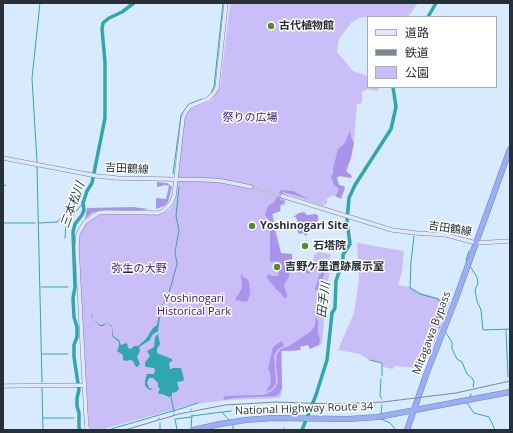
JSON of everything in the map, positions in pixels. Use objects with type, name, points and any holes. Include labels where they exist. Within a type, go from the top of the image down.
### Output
[{"type":"highway","name":"Mitagawa Bypass","points":[[407,430],[510,149]]},
{"type":"highway","name":"National Highway Route 34","points":[[194,430],[246,420],[366,418],[510,392]]},
{"type":"street","points":[[89,430],[86,421],[83,385],[77,247],[80,229],[85,222],[98,213],[158,213],[163,211],[171,203],[174,196],[182,118],[190,106],[208,99],[214,94],[217,88],[226,3]]},
{"type":"street","name":"吉田鶴線","points":[[3,158],[97,176],[222,181],[251,187]]},
{"type":"street","name":"吉田鶴線","points":[[282,196],[392,230],[416,234],[451,236],[476,243],[510,241]]},
{"type":"street","points":[[3,386],[83,385]]},
{"type":"green space","name":"Yoshinogari Historical Park","points":[[230,3],[418,3],[409,16],[367,16],[359,18],[351,23],[339,39],[337,52],[353,71],[367,76],[367,88],[378,88],[378,91],[367,89],[362,92],[362,103],[357,104],[354,141],[346,172],[337,177],[336,181],[340,187],[338,195],[331,196],[327,199],[327,203],[323,206],[287,194],[285,205],[281,206],[281,211],[273,214],[281,253],[291,263],[296,265],[317,265],[331,268],[326,290],[328,291],[326,296],[322,344],[312,348],[309,344],[298,346],[297,351],[282,351],[282,388],[281,396],[279,398],[228,400],[194,404],[100,430],[92,430],[89,426],[78,244],[81,230],[89,220],[104,214],[160,215],[169,210],[175,202],[184,119],[188,111],[195,106],[211,101],[220,87]]},
{"type":"green space","points":[[357,243],[404,251],[402,271],[398,285],[411,287],[421,293],[450,301],[432,347],[421,350],[421,368],[394,366],[393,369],[383,367],[382,362],[369,360],[360,354],[338,350],[354,313],[359,280]]},
{"type":"green space","points":[[319,252],[331,254],[326,265],[313,262],[314,255]]},
{"type":"shaded area","points":[[350,131],[354,143],[351,158],[346,171],[352,176],[351,178],[339,176],[337,178],[339,185],[344,186],[345,188],[341,199],[335,196],[338,192],[338,188],[334,185],[331,176],[333,174],[338,149],[345,143]]},
{"type":"shaded area","points":[[157,182],[167,183],[172,187],[168,202],[164,206],[156,209],[156,198],[166,199],[169,186],[165,185],[157,187]]},
{"type":"shaded area","points":[[281,190],[293,191],[308,199],[283,192],[280,200],[285,201],[280,205],[280,211],[272,214],[281,253],[292,254],[292,260],[296,264],[326,267],[320,289],[317,290],[315,289],[321,269],[315,268],[309,274],[305,272],[303,267],[290,266],[289,276],[284,285],[287,296],[286,298],[283,297],[267,278],[268,274],[278,276],[281,263],[276,261],[271,262],[270,260],[270,223],[265,215],[268,206],[274,202]]},
{"type":"shaded area","points":[[133,207],[149,209],[101,210],[92,213],[85,219],[87,208]]},
{"type":"shaded area","points":[[304,212],[307,215],[316,214],[318,216],[318,224],[316,228],[311,228],[306,236],[303,233],[299,234],[297,230],[299,226],[296,217],[293,217]]},
{"type":"shaded area","points":[[241,273],[249,282],[250,295],[247,302],[235,300],[242,288]]},
{"type":"shaded area","points":[[170,286],[171,287],[169,297],[164,302],[161,310],[158,331],[152,335],[150,340],[139,347],[140,351],[137,357],[140,364],[137,367],[133,361],[123,360],[123,355],[117,351],[119,342],[112,336],[112,327],[107,323],[112,326],[113,336],[119,340],[121,345],[127,343],[128,348],[131,349],[134,346],[138,346],[146,339],[153,328],[157,325],[160,310],[164,301],[168,296]]},
{"type":"shaded area","points":[[316,317],[318,321],[318,333],[320,339],[319,345],[310,349],[308,345],[300,347],[301,350],[281,351],[282,388],[279,394],[275,396],[233,398],[223,400],[225,396],[263,395],[273,390],[277,385],[278,380],[276,366],[277,354],[281,349],[289,346],[310,332],[315,326]]},
{"type":"shaded area","points":[[158,334],[160,344],[157,349],[157,353],[172,359],[169,363],[170,369],[181,368],[184,379],[183,381],[177,382],[179,389],[172,393],[172,396],[169,397],[158,393],[160,389],[158,387],[158,383],[153,378],[149,378],[147,383],[149,388],[153,389],[150,390],[145,385],[147,374],[154,374],[155,370],[154,368],[145,366],[145,362],[150,356],[147,351],[154,347],[155,337]]},
{"type":"shaded area","points":[[282,341],[284,346],[278,349],[274,356],[276,383],[273,388],[266,392],[271,383],[270,372],[268,369],[273,347]]},
{"type":"waterway","points":[[37,162],[32,78],[40,3]]},
{"type":"waterway","name":"三本松川","points":[[80,430],[77,406],[79,390],[74,357],[77,327],[74,317],[73,298],[75,287],[73,232],[75,224],[84,210],[83,203],[87,191],[92,183],[105,118],[103,23],[134,3]]},
{"type":"waterway","points":[[211,93],[214,87],[223,3]]},
{"type":"waterway","name":"田手川","points":[[429,16],[436,3]]},
{"type":"waterway","name":"田手川","points":[[302,430],[316,395],[327,360],[332,313],[335,308],[336,281],[343,260],[343,255],[350,244],[347,221],[349,198],[355,185],[391,129],[396,107],[393,88]]},
{"type":"waterway","points":[[173,174],[181,115],[189,104],[202,99]]},
{"type":"waterway","points":[[37,167],[42,382]]},
{"type":"waterway","points":[[171,286],[177,264],[175,252],[179,230],[176,216],[179,187]]},
{"type":"waterway","points":[[65,238],[66,224],[83,203]]},
{"type":"waterway","points":[[39,223],[57,222],[68,212]]},
{"type":"waterway","points":[[3,223],[35,223]]},
{"type":"waterway","points":[[414,236],[410,288],[420,294],[438,299],[441,303],[440,308]]},
{"type":"waterway","points":[[468,262],[466,260],[469,251]]},
{"type":"waterway","points":[[470,266],[477,277],[478,283],[475,290],[477,301],[481,310],[483,330],[510,329]]},
{"type":"waterway","points":[[41,287],[68,287]]},
{"type":"waterway","points":[[440,311],[438,323],[440,328]]},
{"type":"waterway","points":[[506,330],[508,377]]},
{"type":"waterway","points":[[446,333],[452,342],[452,349],[457,359],[462,362],[467,374],[472,378],[474,382],[473,387]]},
{"type":"waterway","points":[[42,354],[68,354]]},
{"type":"waterway","points":[[370,360],[382,363],[382,376]]},
{"type":"waterway","points":[[381,379],[380,396],[382,399]]},
{"type":"waterway","points":[[42,388],[43,430]]},
{"type":"waterway","points":[[466,398],[470,397],[471,394]]},
{"type":"waterway","points":[[171,397],[174,412]]},
{"type":"waterway","points":[[111,430],[198,403]]},
{"type":"waterway","points":[[467,403],[474,413],[489,417],[495,430]]},
{"type":"waterway","points":[[381,414],[382,405]]},
{"type":"waterway","points":[[223,412],[231,411]]},
{"type":"waterway","points":[[192,416],[222,412],[229,420]]},
{"type":"waterway","points":[[191,428],[192,415]]},
{"type":"waterway","points":[[176,419],[191,417]]},
{"type":"waterway","points":[[43,418],[74,418]]},
{"type":"waterway","points":[[175,419],[177,430]]},
{"type":"waterway","points":[[381,419],[390,423],[396,430]]},
{"type":"waterway","points":[[160,423],[160,430]]},
{"type":"waterway","points":[[233,424],[233,430]]},
{"type":"tunnel","points":[[251,187],[282,196]]},
{"type":"railway","points":[[125,430],[179,414],[225,405],[276,402],[334,404],[383,402],[456,393],[510,381]]},
{"type":"place","name":"古代植物館","points":[[271,26]]},
{"type":"place","name":"Yoshinogari Site","points":[[252,226]]},
{"type":"place","name":"石塔院","points":[[305,246]]},
{"type":"place","name":"吉野ケ里遺跡展示室","points":[[277,267]]},
{"type":"park label","name":"祭りの広場","points":[[250,118]]},
{"type":"park label","name":"弥生の大野","points":[[139,269]]}]
